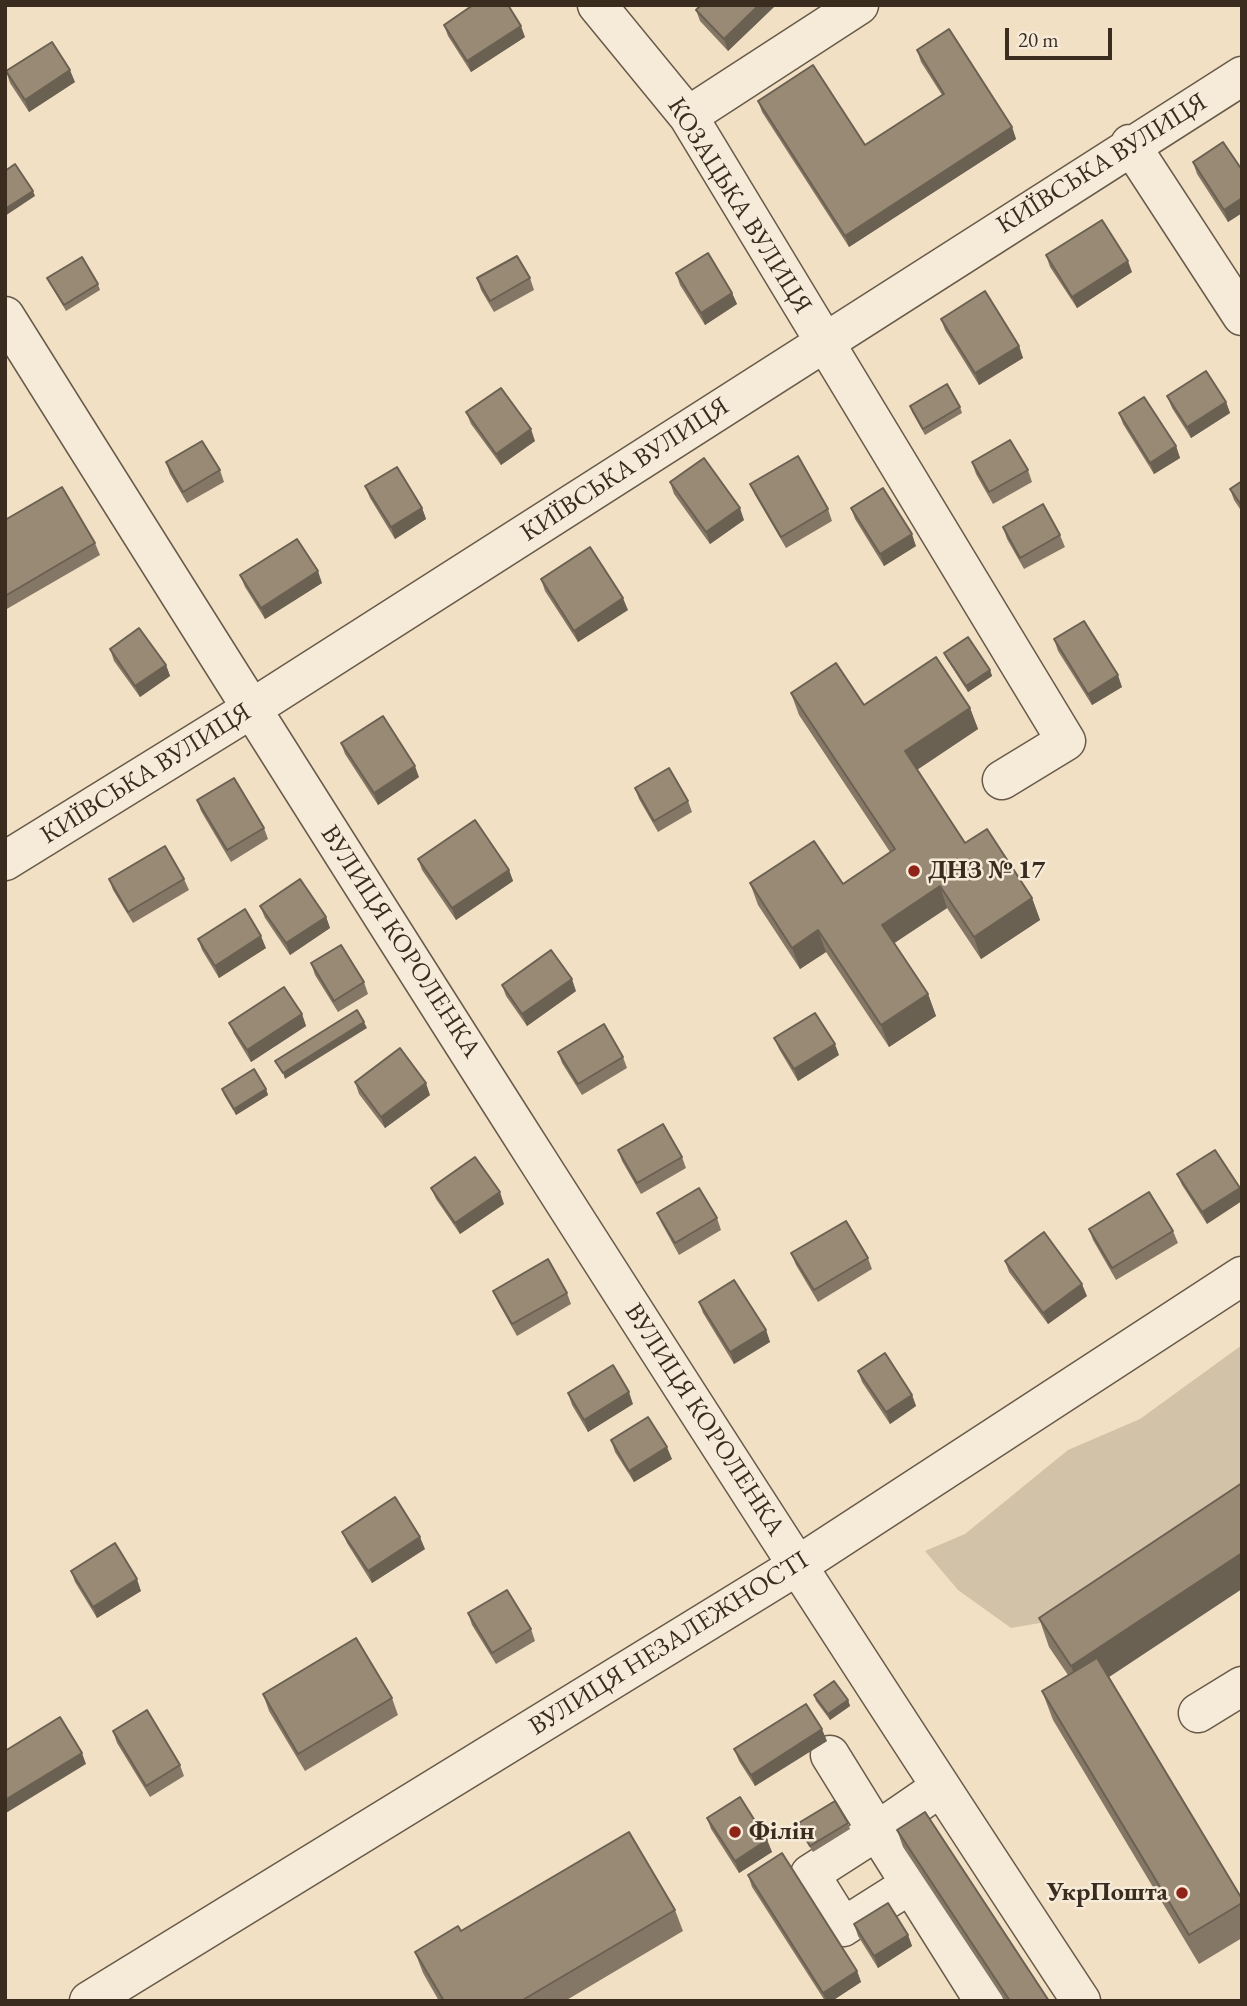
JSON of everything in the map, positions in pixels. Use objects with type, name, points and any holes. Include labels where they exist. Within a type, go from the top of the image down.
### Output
[{"type":"street","name":"КОЗАЦЬКА ВУЛИЦЯ","points":[[597,5],[688,116],[1066,741],[1002,780]]},
{"type":"street","points":[[688,116],[859,5]]},
{"type":"street","name":"КИЇВСЬКА ВУЛИЦЯ","points":[[5,861],[251,709],[1130,144],[1242,76]]},
{"type":"street","points":[[1130,144],[1242,316]]},
{"type":"street","name":"ВУЛИЦЯ КОРОЛЕНКА","points":[[5,316],[251,709],[797,1566],[1081,2001]]},
{"type":"street","name":"ВУЛИЦЯ НЕЗАЛЕЖНОСТІ","points":[[89,2001],[797,1566],[1242,1276]]},
{"type":"street","points":[[1198,1713],[1242,1686]]},
{"type":"street","points":[[830,1755],[984,2001]]},
{"type":"street","points":[[911,1884],[843,1927],[810,1874],[941,1787]]},
{"type":"shaded area","points":[[1242,1345],[1242,1498],[1040,1623],[1011,1628],[958,1590],[925,1551],[965,1534],[1068,1450],[1140,1419]]},
{"type":"building","points":[[473,5],[508,5],[521,26],[467,61],[444,25]]},
{"type":"building","points":[[701,5],[759,5],[724,39],[696,10]]},
{"type":"building","points":[[949,29],[1012,127],[845,236],[758,101],[813,65],[865,145],[944,94],[917,50]]},
{"type":"building","points":[[52,42],[70,70],[25,100],[6,71]]},
{"type":"building","points":[[1223,142],[1242,170],[1242,198],[1224,210],[1193,162]]},
{"type":"building","points":[[15,164],[33,191],[5,209],[5,171]]},
{"type":"building","points":[[1102,220],[1128,261],[1072,297],[1046,255]]},
{"type":"building","points":[[708,253],[732,293],[701,313],[676,273]]},
{"type":"building","points":[[517,256],[530,278],[490,301],[477,278]]},
{"type":"building","points":[[82,257],[98,284],[64,305],[47,278]]},
{"type":"building","points":[[985,291],[1019,346],[975,373],[941,319]]},
{"type":"building","points":[[1206,371],[1226,402],[1187,427],[1167,396]]},
{"type":"building","points":[[947,384],[960,407],[923,429],[910,406]]},
{"type":"building","points":[[501,388],[531,429],[496,454],[466,412]]},
{"type":"building","points":[[1144,397],[1176,446],[1150,463],[1119,413]]},
{"type":"building","points":[[1010,440],[1028,470],[989,492],[972,462]]},
{"type":"building","points":[[202,441],[220,470],[183,492],[166,462]]},
{"type":"building","points":[[798,456],[828,509],[781,537],[750,484]]},
{"type":"building","points":[[704,458],[740,508],[706,532],[670,482]]},
{"type":"building","points":[[397,467],[422,508],[391,527],[365,486]]},
{"type":"building","points":[[1242,481],[1242,506],[1230,489]]},
{"type":"building","points":[[62,487],[95,543],[5,596],[5,520]]},
{"type":"building","points":[[883,488],[912,534],[880,554],[851,508]]},
{"type":"building","points":[[1043,504],[1060,535],[1020,558],[1003,527]]},
{"type":"building","points":[[297,539],[318,571],[261,608],[240,575]]},
{"type":"building","points":[[590,547],[623,598],[574,631],[541,579]]},
{"type":"building","points":[[1084,621],[1118,675],[1088,694],[1054,639]]},
{"type":"building","points":[[139,628],[166,665],[135,686],[110,649]]},
{"type":"building","points":[[968,637],[990,670],[966,686],[944,653]]},
{"type":"building","points":[[936,657],[970,708],[905,751],[965,843],[987,829],[1032,898],[974,937],[940,886],[882,925],[928,994],[881,1025],[818,930],[792,948],[750,883],[814,841],[843,884],[895,849],[791,693],[836,663],[864,705]]},
{"type":"building","points":[[383,716],[415,766],[374,793],[341,743]]},
{"type":"building","points":[[669,768],[688,801],[654,821],[635,788]]},
{"type":"building","points":[[234,778],[264,828],[227,850],[197,800]]},
{"type":"building","points":[[475,820],[509,870],[452,908],[418,859]]},
{"type":"building","points":[[165,846],[184,879],[128,912],[109,879]]},
{"type":"building","points":[[300,879],[326,917],[286,943],[260,906]]},
{"type":"building","points":[[245,909],[261,936],[215,966],[198,939]]},
{"type":"building","points":[[341,945],[364,982],[334,1001],[311,963]]},
{"type":"building","points":[[551,950],[572,979],[522,1014],[502,985]]},
{"type":"building","points":[[284,987],[302,1014],[247,1050],[229,1023]]},
{"type":"building","points":[[357,1010],[364,1022],[283,1073],[275,1061]]},
{"type":"building","points":[[815,1013],[835,1044],[794,1069],[774,1038]]},
{"type":"building","points":[[604,1024],[623,1057],[578,1084],[558,1052]]},
{"type":"building","points":[[400,1048],[426,1083],[381,1117],[355,1082]]},
{"type":"building","points":[[254,1069],[266,1089],[234,1109],[222,1089]]},
{"type":"building","points":[[663,1124],[682,1157],[637,1183],[618,1150]]},
{"type":"building","points":[[1215,1150],[1240,1188],[1202,1212],[1177,1174]]},
{"type":"building","points":[[475,1157],[500,1192],[455,1223],[431,1188]]},
{"type":"building","points":[[699,1188],[717,1218],[675,1243],[657,1213]]},
{"type":"building","points":[[1149,1192],[1173,1231],[1112,1268],[1089,1229]]},
{"type":"building","points":[[846,1221],[868,1258],[814,1290],[791,1253]]},
{"type":"building","points":[[1044,1232],[1082,1284],[1043,1313],[1005,1261]]},
{"type":"building","points":[[548,1259],[567,1293],[512,1324],[493,1291]]},
{"type":"building","points":[[734,1280],[766,1330],[730,1352],[699,1302]]},
{"type":"building","points":[[885,1353],[912,1395],[886,1412],[858,1371]]},
{"type":"building","points":[[613,1365],[629,1392],[584,1420],[568,1393]]},
{"type":"building","points":[[648,1417],[667,1447],[629,1471],[611,1440]]},
{"type":"building","points":[[1242,1483],[1242,1553],[1071,1666],[1039,1618]]},
{"type":"building","points":[[395,1497],[420,1537],[368,1571],[342,1532]]},
{"type":"building","points":[[115,1543],[137,1579],[93,1607],[71,1571]]},
{"type":"building","points":[[507,1590],[531,1629],[492,1653],[468,1613]]},
{"type":"building","points":[[356,1638],[392,1698],[298,1754],[263,1694]]},
{"type":"building","points":[[1097,1658],[1242,1899],[1242,1903],[1189,1935],[1042,1691]]},
{"type":"building","points":[[834,1681],[848,1700],[828,1714],[814,1695]]},
{"type":"building","points":[[806,1704],[822,1729],[751,1775],[734,1749]]},
{"type":"building","points":[[147,1710],[180,1765],[146,1786],[113,1731]]},
{"type":"building","points":[[60,1717],[82,1753],[5,1800],[5,1751]]},
{"type":"building","points":[[740,1797],[767,1840],[735,1861],[707,1818]]},
{"type":"building","points":[[835,1801],[848,1823],[810,1846],[797,1824]]},
{"type":"building","points":[[925,1812],[1049,2001],[1010,2001],[897,1830]]},
{"type":"building","points":[[629,1832],[675,1910],[521,2001],[444,2001],[415,1952],[458,1926],[461,1931]]},
{"type":"building","points":[[782,1853],[857,1971],[823,1993],[748,1875]]},
{"type":"building","points":[[888,1903],[908,1935],[874,1956],[854,1924]]},
{"type":"place","name":"ДНЗ № 17","points":[[914,871]]},
{"type":"place","name":"Філін","points":[[735,1832]]},
{"type":"place","name":"УкрПошта","points":[[1182,1893]]}]
